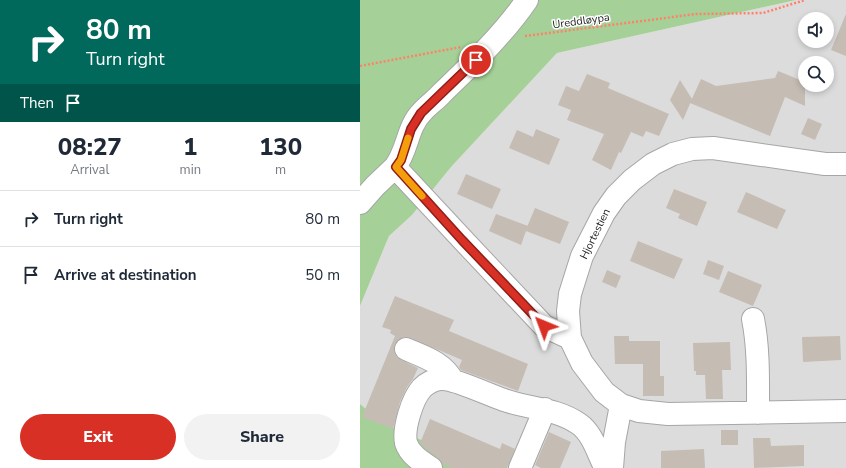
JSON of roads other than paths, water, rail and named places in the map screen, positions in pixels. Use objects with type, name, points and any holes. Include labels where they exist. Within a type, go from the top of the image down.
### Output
[{"type":"street","points":[[360,203],[375,186],[396,167],[401,160],[411,129],[421,113],[496,40],[515,18],[527,0]]},
{"type":"street","name":"Hjortestien","points":[[846,164],[825,164],[713,148],[692,149],[673,154],[653,164],[632,180],[616,196],[604,213],[585,251],[570,294],[568,311],[570,338],[582,363],[604,392],[621,405],[639,411],[653,413],[846,412]]},
{"type":"street","points":[[396,167],[462,240],[544,326],[570,338]]},
{"type":"street","points":[[754,319],[756,329],[758,413]]},
{"type":"street","points":[[406,349],[436,362],[448,372],[453,381]]},
{"type":"street","points":[[431,468],[411,453],[406,443],[405,431],[416,398],[422,388],[432,381],[441,379],[453,381],[506,401],[545,409],[580,425],[591,440],[605,466]]},
{"type":"street","points":[[605,466],[614,442],[621,405]]},
{"type":"street","points":[[520,468],[545,409]]}]
